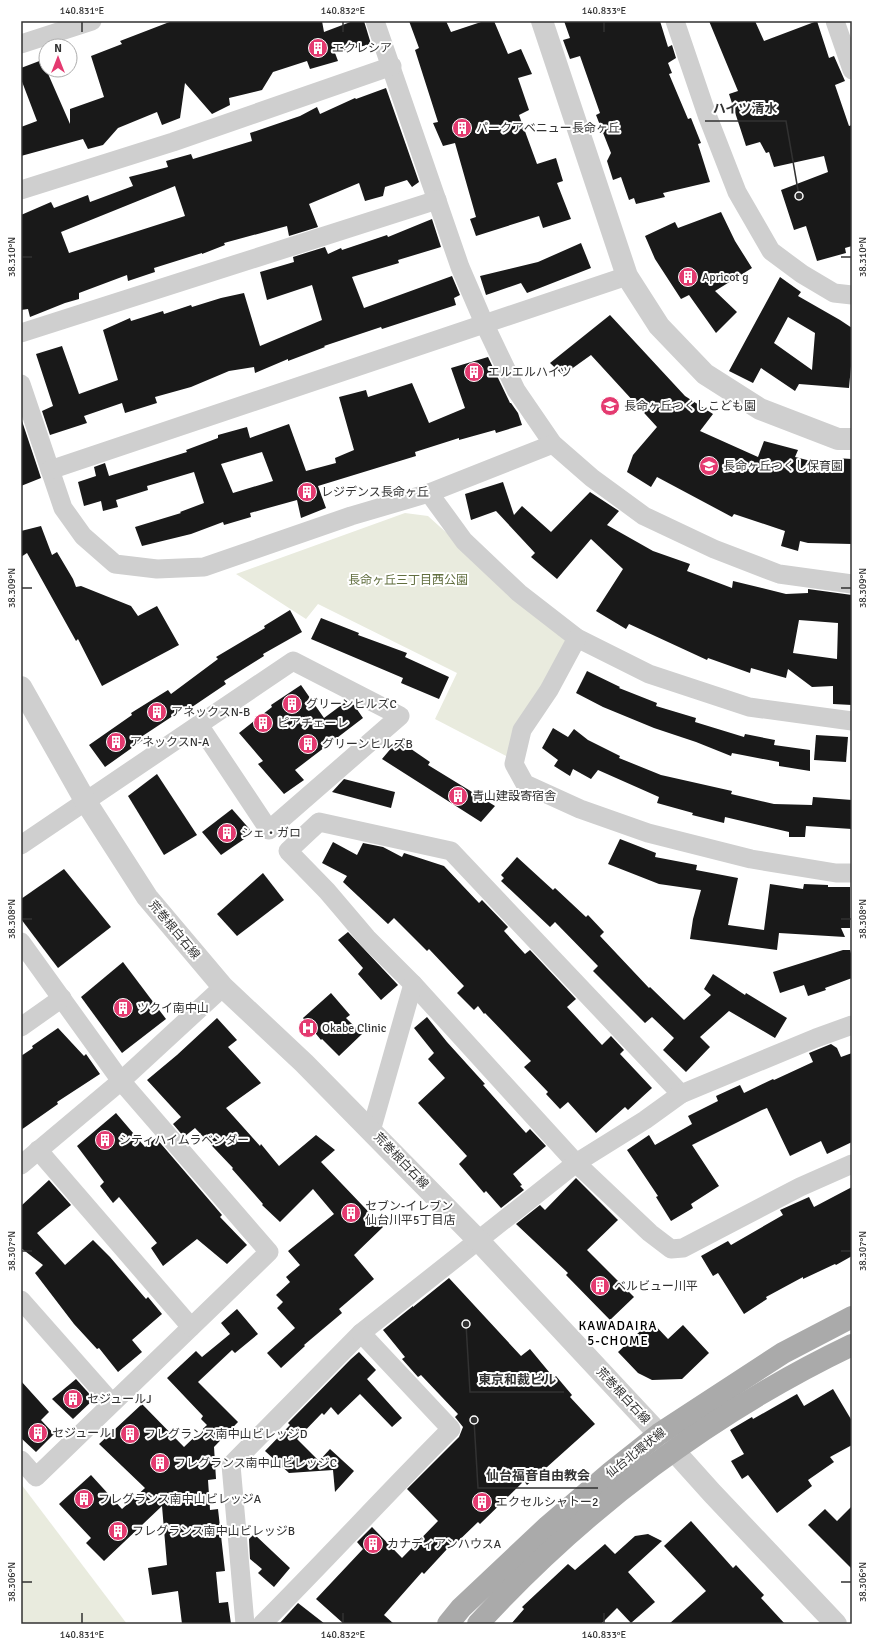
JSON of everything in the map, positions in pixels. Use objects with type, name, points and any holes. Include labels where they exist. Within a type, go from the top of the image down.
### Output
[{"type":"main road","name":"仙台北環状線","points":[[448,1624],[461,1608],[548,1526],[611,1472],[659,1434],[783,1353],[852,1317]]},
{"type":"main road","name":"仙台北環状線","points":[[478,1624],[539,1563],[604,1503],[674,1450],[714,1422],[815,1362],[852,1345]]},
{"type":"street","points":[[21,44],[92,21]]},
{"type":"street","points":[[375,21],[392,66],[460,267],[484,323],[516,390],[552,444],[592,478],[644,516],[714,549],[779,574],[852,584]]},
{"type":"street","points":[[542,21],[627,276],[659,326],[705,374],[760,409],[838,439],[852,439]]},
{"type":"street","points":[[675,21],[707,115],[737,192],[771,250],[802,274],[834,293],[852,295]]},
{"type":"street","points":[[835,21],[852,70]]},
{"type":"street","points":[[21,190],[173,142],[392,66]]},
{"type":"street","points":[[21,334],[437,200]]},
{"type":"street","points":[[50,470],[627,276]]},
{"type":"street","points":[[21,384],[63,508],[82,536],[115,564],[157,569],[204,567],[351,516],[429,493],[552,444]]},
{"type":"street","points":[[429,493],[464,542],[519,592],[577,638],[649,674],[749,707],[852,721]]},
{"type":"street","points":[[577,638],[549,690],[522,730],[514,764],[525,784],[580,809],[648,833],[751,859],[836,873],[852,873]]},
{"type":"street","points":[[21,845],[293,661],[400,716],[269,830],[199,725]]},
{"type":"street","name":"荒巻根白石線","points":[[21,687],[86,802],[146,897],[223,987],[304,1063],[478,1240],[674,1450],[712,1493],[836,1624]]},
{"type":"street","points":[[681,1094],[452,851],[319,822],[288,851],[327,891],[367,938],[413,984],[576,1163],[650,1233],[671,1249],[682,1248],[800,1187],[852,1164]]},
{"type":"street","points":[[21,942],[121,1081],[270,1252],[36,1477],[21,1460]]},
{"type":"street","points":[[371,1131],[413,984]]},
{"type":"street","points":[[21,1165],[121,1081],[223,987]]},
{"type":"street","points":[[21,1027],[62,998]]},
{"type":"street","points":[[245,1624],[231,1465],[361,1333],[576,1163],[646,1120],[681,1094],[816,1038],[852,1025]]},
{"type":"street","points":[[38,1150],[191,1327]]},
{"type":"street","points":[[21,1300],[112,1403]]},
{"type":"street","points":[[262,1624],[330,1556],[394,1487],[451,1429],[361,1333]]},
{"type":"green space","name":"長命ヶ丘三丁目西公園","points":[[405,513],[428,516],[566,641],[510,758],[435,719],[457,673],[318,604],[306,619],[236,574]]},
{"type":"green space","points":[[21,1484],[127,1624],[21,1624]]},
{"type":"building","points":[[172,21],[322,21],[324,32],[353,21],[364,21],[371,44],[335,53],[338,61],[310,69],[307,61],[273,72],[262,90],[229,98],[230,105],[212,114],[185,83],[180,118],[162,125],[157,112],[118,128],[103,145],[88,149],[83,139],[21,156],[21,127],[37,121],[21,79],[21,68],[38,62],[38,78],[50,78],[70,124],[70,109],[104,97],[91,56],[122,44],[120,41]]},
{"type":"building","points":[[409,21],[446,21],[451,32],[484,21],[494,21],[508,54],[521,49],[532,74],[518,78],[529,110],[519,115],[537,164],[556,158],[563,181],[557,183],[571,219],[543,228],[539,216],[476,236],[470,219],[476,217],[455,143],[443,146],[433,123],[438,122],[415,50],[419,48]]},
{"type":"building","points":[[564,21],[660,21],[668,47],[672,45],[676,58],[668,63],[672,73],[669,74],[688,119],[691,118],[701,143],[698,144],[710,182],[663,193],[665,197],[636,204],[634,198],[629,200],[621,177],[613,180],[607,161],[611,153],[596,115],[600,113],[580,56],[570,59],[563,40],[570,38]]},
{"type":"building","points":[[709,21],[755,21],[764,41],[817,21],[829,58],[834,56],[845,81],[835,85],[849,126],[852,125],[852,246],[845,248],[846,253],[817,261],[806,226],[794,230],[781,190],[828,172],[824,156],[774,167],[769,152],[766,153],[760,142],[746,146],[729,94],[738,91]]},
{"type":"building","points":[[386,88],[419,182],[412,187],[407,180],[385,187],[383,196],[365,201],[359,183],[309,204],[318,227],[289,236],[287,226],[224,243],[225,245],[202,254],[154,268],[155,272],[128,281],[127,275],[79,293],[79,299],[30,317],[28,309],[21,310],[21,215],[51,202],[54,208],[88,195],[90,202],[133,186],[129,177],[168,167],[166,161],[191,154],[193,159],[252,141],[250,133],[300,116],[317,107],[320,114],[355,98],[356,99]],"holes":[[[175,186],[185,216],[69,253],[61,232]]]},
{"type":"building","points":[[721,212],[735,241],[752,268],[715,291],[737,312],[716,333],[689,295],[681,299],[655,259],[645,236],[675,222],[678,228]]},
{"type":"building","points":[[432,219],[441,247],[398,260],[399,263],[352,277],[364,308],[452,276],[460,295],[454,298],[456,305],[382,329],[381,327],[324,346],[325,347],[288,361],[288,359],[255,373],[254,367],[229,371],[191,387],[155,397],[157,403],[125,413],[122,403],[84,416],[87,423],[50,435],[42,411],[53,406],[36,354],[62,346],[79,394],[118,380],[103,330],[130,318],[131,321],[163,311],[164,314],[191,305],[192,307],[244,293],[260,346],[322,320],[312,285],[267,300],[260,272],[294,262],[293,257],[325,247],[328,254],[341,248],[342,250],[387,235],[388,237]]},
{"type":"building","points":[[581,243],[591,268],[527,293],[521,283],[486,295],[480,276],[538,262]]},
{"type":"building","points":[[780,277],[801,292],[798,296],[852,328],[852,355],[849,388],[799,384],[795,391],[761,368],[753,383],[729,371]],"holes":[[[788,317],[815,333],[812,370],[774,343]]]},
{"type":"building","points":[[610,315],[685,396],[713,414],[700,431],[758,457],[764,441],[798,450],[795,457],[835,467],[835,458],[852,459],[852,544],[808,543],[800,541],[798,551],[781,546],[785,531],[734,514],[732,517],[657,477],[651,487],[627,472],[633,455],[657,427],[591,355],[563,375],[550,363]]},
{"type":"building","points":[[488,357],[510,403],[518,413],[522,425],[496,433],[495,430],[459,440],[459,438],[415,452],[416,456],[318,486],[326,508],[301,518],[297,500],[250,513],[251,517],[224,525],[223,522],[191,534],[142,546],[135,527],[181,513],[180,512],[204,503],[194,472],[147,486],[148,490],[116,500],[118,507],[103,511],[101,501],[84,506],[78,482],[96,476],[94,467],[105,463],[109,476],[187,452],[186,450],[218,438],[218,435],[247,427],[250,438],[289,424],[306,471],[336,463],[335,458],[354,450],[339,397],[366,390],[368,397],[412,383],[429,423],[465,408],[451,368]],"holes":[[[262,452],[273,481],[233,493],[221,464]]]},
{"type":"building","points":[[21,418],[41,478],[21,486]]},
{"type":"building","points":[[503,482],[514,515],[522,506],[551,532],[590,492],[619,511],[607,525],[653,551],[690,564],[687,571],[732,588],[733,581],[786,594],[808,593],[808,589],[852,595],[852,705],[833,704],[833,686],[812,687],[788,669],[786,678],[751,668],[750,673],[708,658],[707,660],[629,624],[626,629],[596,611],[623,569],[591,539],[557,579],[531,557],[535,553],[496,511],[471,520],[465,494]],"holes":[[[799,620],[838,623],[837,659],[793,653]]]},
{"type":"building","points":[[41,526],[52,555],[57,552],[76,587],[81,586],[131,606],[138,616],[157,606],[179,645],[102,686],[78,639],[76,641],[27,553],[21,557],[21,531]]},
{"type":"building","points":[[290,610],[302,632],[263,654],[264,656],[224,681],[226,684],[192,707],[191,704],[141,737],[143,740],[105,767],[89,745],[132,715],[131,713],[168,690],[171,694],[218,659],[216,657],[265,628],[264,626]]},
{"type":"building","points":[[321,618],[359,633],[358,635],[407,653],[405,657],[449,677],[439,699],[401,683],[403,678],[311,639]]},
{"type":"building","points":[[587,671],[620,687],[619,688],[657,703],[656,706],[696,718],[695,722],[744,737],[745,734],[775,740],[774,745],[810,750],[810,771],[779,766],[779,762],[732,753],[731,756],[654,728],[603,707],[576,693]]},
{"type":"building","points":[[301,685],[324,718],[347,701],[354,705],[363,718],[295,770],[304,780],[284,794],[258,764],[263,761],[239,733],[272,707],[271,705]]},
{"type":"building","points":[[553,728],[568,737],[574,729],[588,740],[620,756],[619,758],[661,775],[732,791],[731,794],[774,804],[812,805],[813,797],[852,800],[852,829],[806,826],[805,837],[789,837],[789,832],[725,817],[724,823],[692,815],[693,813],[657,803],[659,797],[598,770],[591,779],[573,769],[570,776],[554,766],[558,760],[542,748]]},
{"type":"building","points":[[816,735],[848,737],[846,762],[814,760]]},
{"type":"building","points":[[398,740],[430,762],[428,765],[495,806],[481,822],[382,759]]},
{"type":"building","points":[[157,774],[197,835],[164,855],[128,796]]},
{"type":"building","points":[[344,779],[395,792],[391,808],[332,792]]},
{"type":"building","name":"シェ・ガロ","points":[[232,809],[253,833],[221,855],[202,832]]},
{"type":"building","points":[[620,839],[656,853],[655,857],[697,865],[696,870],[738,878],[728,925],[764,930],[770,884],[803,889],[804,884],[828,885],[828,887],[850,887],[850,928],[841,928],[845,937],[779,933],[777,950],[690,939],[693,919],[701,890],[659,884],[608,864]]},
{"type":"building","points":[[333,842],[357,855],[363,843],[383,847],[402,857],[404,853],[444,866],[479,903],[482,900],[508,927],[504,931],[525,954],[530,950],[576,999],[567,1007],[602,1045],[611,1036],[624,1050],[620,1054],[652,1088],[628,1110],[625,1107],[596,1133],[568,1102],[560,1109],[546,1094],[548,1092],[524,1067],[531,1061],[485,1013],[484,1014],[478,1006],[474,1010],[457,993],[464,986],[429,949],[427,951],[394,918],[388,924],[343,882],[347,876],[322,863]]},
{"type":"building","points":[[517,857],[553,890],[555,888],[586,917],[588,915],[604,932],[600,936],[649,988],[650,987],[684,1020],[711,995],[704,989],[713,974],[745,995],[746,993],[787,1018],[775,1038],[729,1011],[700,1037],[710,1047],[686,1072],[663,1050],[674,1038],[652,1017],[645,1023],[593,971],[598,966],[555,922],[550,927],[501,881],[504,878],[501,875]]},
{"type":"building","points":[[64,869],[111,927],[58,968],[21,919],[21,899]]},
{"type":"building","points":[[263,873],[284,900],[237,936],[217,914]]},
{"type":"building","points":[[348,932],[398,985],[381,1000],[358,974],[363,968],[338,940]]},
{"type":"building","points":[[843,950],[850,950],[852,957],[852,978],[825,988],[826,990],[808,996],[804,985],[780,993],[773,972]]},
{"type":"building","name":"ツクイ南中山","points":[[123,962],[166,1019],[122,1053],[81,997]]},
{"type":"building","points":[[331,993],[350,1015],[346,1018],[362,1034],[339,1056],[322,1039],[321,1040],[303,1018]]},
{"type":"building","points":[[427,1017],[447,1042],[485,1084],[483,1085],[526,1133],[530,1129],[546,1146],[513,1174],[524,1190],[501,1208],[486,1191],[484,1193],[459,1164],[467,1156],[418,1103],[445,1078],[428,1059],[434,1053],[414,1028]]},
{"type":"building","points":[[217,1018],[237,1040],[228,1047],[261,1083],[226,1108],[260,1146],[261,1144],[279,1166],[316,1135],[335,1150],[321,1162],[383,1227],[354,1255],[374,1279],[339,1309],[342,1313],[304,1345],[305,1346],[281,1368],[267,1353],[295,1328],[277,1308],[283,1302],[276,1295],[290,1282],[286,1277],[300,1265],[288,1251],[334,1214],[313,1189],[280,1222],[262,1205],[263,1204],[232,1169],[233,1168],[195,1128],[184,1137],[173,1124],[181,1117],[147,1080]]},
{"type":"building","points":[[58,1028],[84,1056],[86,1054],[100,1074],[57,1102],[58,1104],[21,1130],[21,1056],[33,1048],[32,1046]]},
{"type":"building","points":[[831,1044],[837,1048],[841,1057],[852,1053],[852,1142],[827,1154],[821,1141],[790,1156],[767,1108],[762,1110],[692,1145],[719,1186],[691,1204],[693,1208],[671,1221],[656,1197],[658,1196],[627,1150],[649,1135],[655,1145],[692,1124],[688,1116],[718,1101],[716,1096],[740,1085],[744,1093],[773,1079],[774,1080],[813,1062],[809,1053]]},
{"type":"building","points":[[116,1113],[145,1147],[156,1138],[222,1215],[220,1217],[247,1245],[227,1264],[197,1239],[163,1266],[151,1248],[157,1243],[119,1197],[113,1203],[100,1186],[104,1182],[77,1146]]},
{"type":"building","points":[[576,1178],[618,1220],[587,1250],[634,1297],[610,1320],[566,1275],[568,1273],[516,1224],[540,1205],[545,1210]]},
{"type":"building","points":[[49,1180],[71,1205],[37,1233],[65,1265],[93,1240],[110,1257],[146,1299],[148,1297],[162,1314],[132,1340],[142,1352],[118,1372],[99,1348],[97,1349],[74,1324],[35,1273],[43,1265],[21,1248],[21,1206]]},
{"type":"building","points":[[852,1187],[852,1256],[836,1265],[835,1264],[803,1279],[803,1277],[766,1297],[767,1299],[744,1314],[718,1273],[713,1276],[701,1256],[728,1241],[731,1245],[783,1215],[780,1210],[809,1197],[814,1207]]},
{"type":"building","points":[[449,1278],[521,1356],[530,1349],[554,1378],[556,1376],[572,1395],[570,1397],[595,1424],[527,1485],[524,1481],[480,1524],[478,1522],[450,1549],[448,1548],[424,1574],[422,1572],[384,1615],[394,1624],[344,1624],[316,1599],[363,1549],[357,1542],[372,1527],[402,1558],[438,1521],[407,1489],[459,1437],[463,1427],[455,1417],[458,1414],[421,1375],[418,1377],[402,1359],[405,1357],[383,1330]]},
{"type":"building","points":[[237,1309],[258,1334],[235,1353],[232,1350],[198,1382],[238,1422],[214,1447],[216,1479],[208,1480],[210,1510],[218,1509],[225,1571],[216,1572],[219,1603],[228,1602],[231,1624],[182,1624],[178,1591],[152,1595],[148,1568],[167,1565],[162,1506],[104,1561],[86,1543],[91,1538],[59,1504],[91,1475],[122,1509],[145,1488],[99,1444],[142,1404],[184,1447],[207,1425],[201,1419],[203,1416],[167,1378],[196,1351],[202,1357],[230,1334],[221,1323]]},
{"type":"building","points":[[651,1321],[668,1339],[683,1325],[709,1353],[682,1379],[652,1380],[638,1373],[618,1352]]},
{"type":"building","points":[[359,1352],[376,1370],[367,1379],[402,1418],[392,1427],[360,1394],[338,1415],[331,1407],[324,1415],[322,1413],[297,1439],[319,1461],[330,1449],[354,1471],[335,1492],[333,1470],[289,1473],[265,1451],[290,1425],[288,1423]]},
{"type":"building","name":"セジュールJ","points":[[76,1379],[94,1399],[73,1419],[52,1399]]},
{"type":"building","name":"セジュールI","points":[[21,1381],[49,1412],[41,1420],[54,1434],[36,1452],[21,1438]]},
{"type":"building","points":[[833,1389],[852,1421],[852,1445],[830,1457],[834,1462],[808,1480],[812,1486],[777,1513],[748,1475],[742,1479],[731,1461],[744,1454],[730,1430],[797,1394],[804,1406]]},
{"type":"building","points":[[852,1506],[852,1569],[808,1525],[825,1509],[837,1521]]},
{"type":"building","points":[[691,1521],[733,1568],[736,1565],[764,1595],[761,1598],[785,1624],[669,1624],[706,1591],[664,1546]]},
{"type":"building","points":[[254,1534],[290,1568],[274,1587],[258,1573],[262,1569],[250,1559],[249,1539]]},
{"type":"building","points":[[648,1534],[662,1541],[628,1572],[655,1602],[631,1623],[617,1608],[601,1624],[511,1624],[524,1609],[522,1607],[568,1564],[575,1570],[605,1544],[615,1554],[635,1536]]},
{"type":"building","points":[[298,1603],[325,1624],[279,1624]]},
{"type":"place","name":"エクレシア","points":[[318,48]]},
{"type":"place","name":"パークアベニュー長命ヶ丘","points":[[462,128]]},
{"type":"place","name":"ハイツ清水","points":[[799,196]]},
{"type":"place","name":"Apricot g","points":[[688,277]]},
{"type":"place","name":"エルエルハイツ","points":[[474,372]]},
{"type":"place","name":"長命ヶ丘つくしこども園","points":[[610,406]]},
{"type":"place","name":"長命ヶ丘つくし保育園","points":[[709,466]]},
{"type":"place","name":"レジデンス長命ヶ丘","points":[[307,492]]},
{"type":"place","name":"グリーンヒルズC","points":[[292,704]]},
{"type":"place","name":"アネックスN-B","points":[[157,712]]},
{"type":"place","name":"ピアチェーレ","points":[[263,723]]},
{"type":"place","name":"アネックスN-A","points":[[116,742]]},
{"type":"place","name":"グリーンヒルズB","points":[[308,744]]},
{"type":"place","name":"青山建設寄宿舎","points":[[458,796]]},
{"type":"place","name":"シェ・ガロ","points":[[227,833]]},
{"type":"place","name":"ツクイ南中山","points":[[123,1008]]},
{"type":"place","name":"Okabe Clinic","points":[[308,1028]]},
{"type":"place","name":"シティハイムラベンダー","points":[[105,1140]]},
{"type":"place","name":"セブン-イレブン 仙台川平5丁目店","points":[[351,1213]]},
{"type":"place","name":"ベルビュー川平","points":[[600,1286]]},
{"type":"place","name":"東京和裁ビル","points":[[466,1324]]},
{"type":"place","name":"セジュールJ","points":[[73,1399]]},
{"type":"place","name":"仙台福音自由教会","points":[[474,1420]]},
{"type":"place","name":"セジュールI","points":[[38,1433]]},
{"type":"place","name":"フレグランス南中山ビレッジD","points":[[130,1434]]},
{"type":"place","name":"フレグランス南中山ビレッジC","points":[[160,1463]]},
{"type":"place","name":"フレグランス南中山ビレッジA","points":[[84,1499]]},
{"type":"place","name":"エクセルシャトー2","points":[[482,1502]]},
{"type":"place","name":"フレグランス南中山ビレッジB","points":[[118,1531]]},
{"type":"place","name":"カナディアンハウスA","points":[[373,1544]]},
{"type":"district","name":"KAWADAIRA 5-CHOME","points":[[618,1334]]}]
